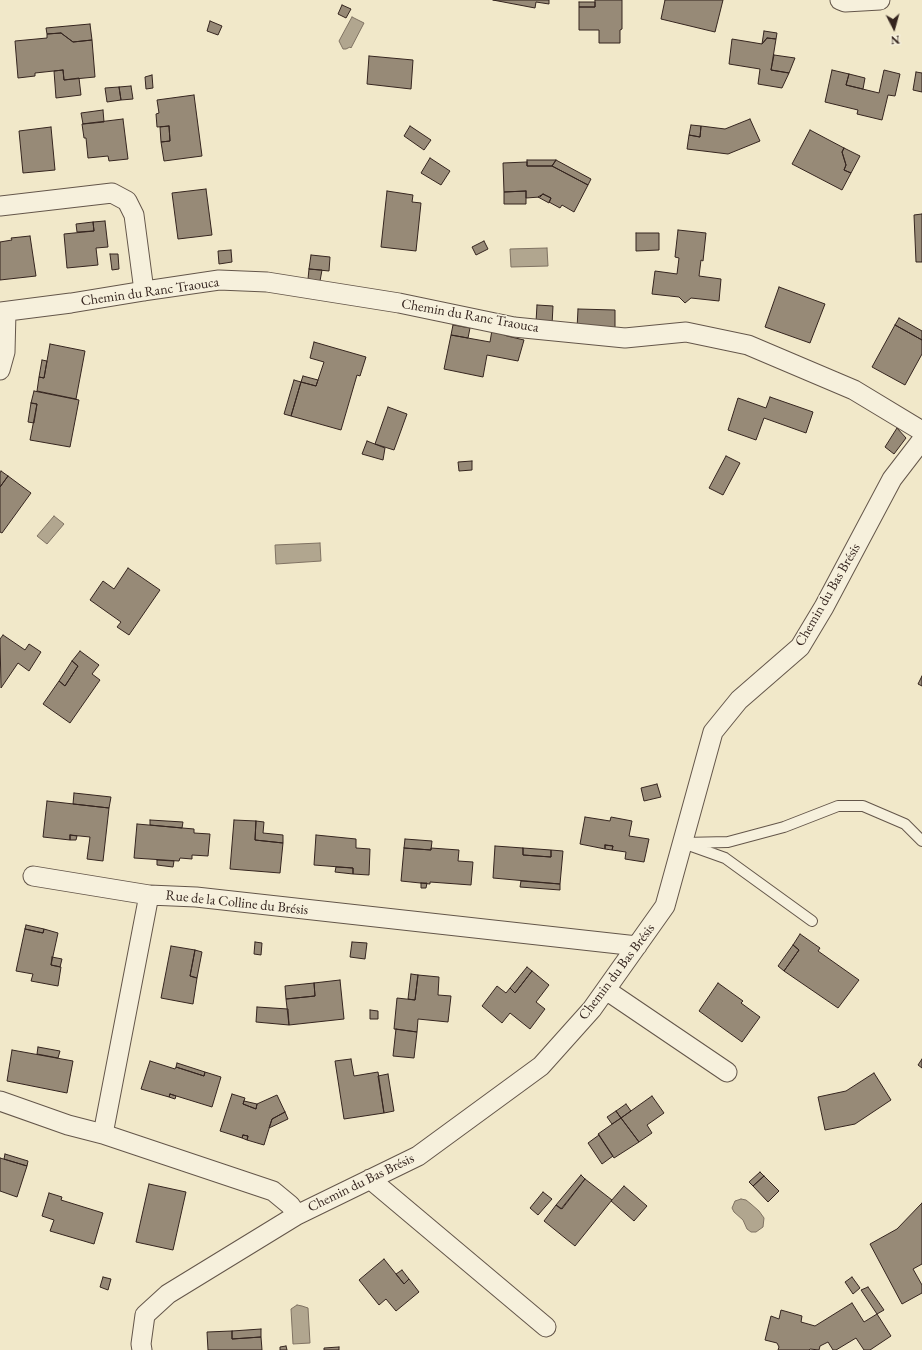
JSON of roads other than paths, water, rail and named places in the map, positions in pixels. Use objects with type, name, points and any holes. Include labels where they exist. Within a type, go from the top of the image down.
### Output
[{"type":"street","points":[[840,0],[845,2],[880,0]]},
{"type":"street","points":[[0,206],[112,193],[127,202],[134,215],[144,291]]},
{"type":"street","name":"Chemin du Ranc Traouca","points":[[3,312],[71,304],[219,280],[267,282],[399,303],[514,327],[625,338],[686,332],[748,345],[854,390],[922,431]]},
{"type":"street","points":[[0,370],[5,352],[3,312]]},
{"type":"street","name":"Chemin du Bas Brésis","points":[[142,1350],[141,1344],[145,1315],[168,1294],[297,1215],[418,1156],[541,1066],[592,1009],[665,906],[713,732],[739,700],[800,647],[824,607],[892,479],[918,453]]},
{"type":"street","points":[[33,876],[149,895]]},
{"type":"street","name":"Rue de la Colline du Brésis","points":[[102,1134],[149,895],[204,898],[637,946]]},
{"type":"street","points":[[606,990],[727,1072]]},
{"type":"street","points":[[0,1101],[68,1125],[102,1134],[273,1191],[290,1205],[297,1215]]},
{"type":"street","points":[[370,1179],[546,1328]]},
{"type":"lane","points":[[683,842],[728,842],[784,827],[838,806],[863,806],[905,824],[922,841]]},
{"type":"lane","points":[[683,842],[725,858],[812,921]]}]
